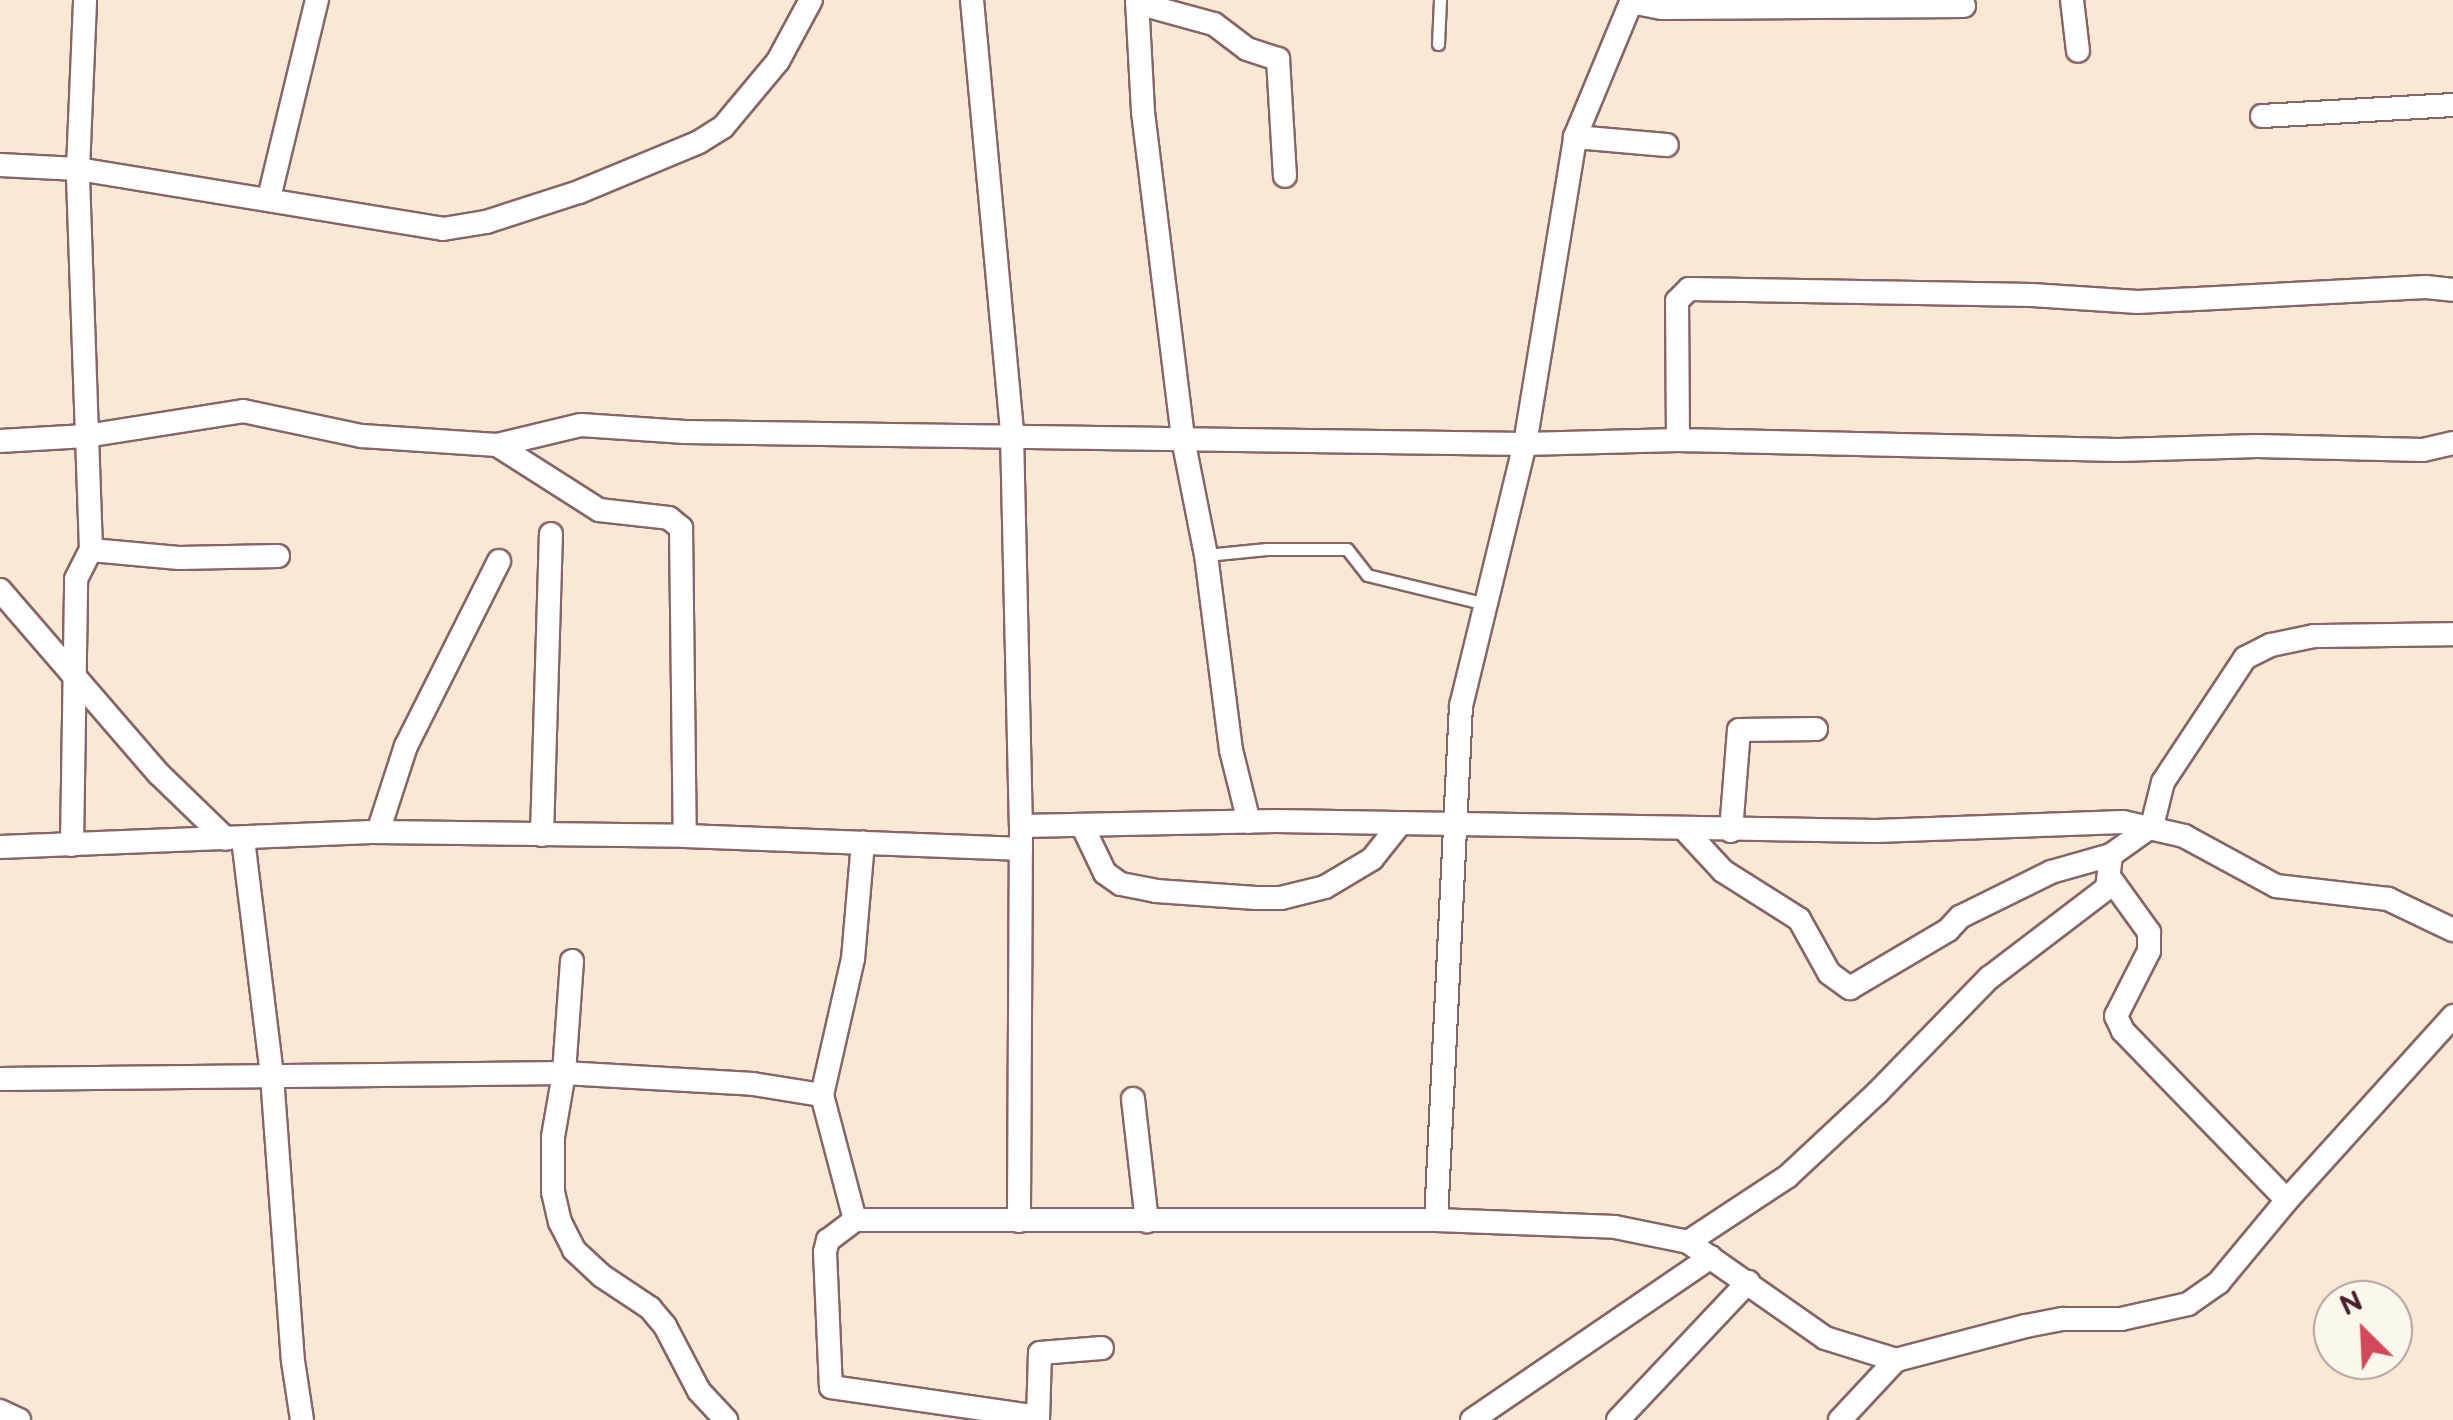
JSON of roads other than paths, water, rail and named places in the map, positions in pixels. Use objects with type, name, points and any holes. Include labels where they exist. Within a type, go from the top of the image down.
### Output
[{"type":"street","points":[[72,844],[76,579],[91,550],[78,169],[85,0]]},
{"type":"street","points":[[268,198],[317,0]]},
{"type":"street","points":[[0,165],[78,169],[443,229],[486,222],[578,192],[699,142],[722,127],[778,61],[811,0]]},
{"type":"street","points":[[972,0],[1012,434],[1021,837],[1020,1221]]},
{"type":"street","points":[[2072,0],[2078,52]]},
{"type":"street","points":[[1436,1220],[1461,706],[1524,444],[1574,137],[1632,1],[1662,8],[1964,6]]},
{"type":"street","points":[[1249,822],[1231,750],[1206,555],[1183,439],[1143,112],[1137,2],[1214,24],[1247,49],[1278,58],[1285,176]]},
{"type":"street","points":[[2262,116],[2453,105]]},
{"type":"street","points":[[1574,137],[1667,146]]},
{"type":"street","points":[[1678,440],[1676,301],[1689,289],[2032,295],[2138,302],[2426,288],[2453,290]]},
{"type":"street","points":[[0,441],[86,436],[243,411],[362,436],[497,444],[581,425],[685,432],[1524,444],[1678,440],[2118,450],[2256,446],[2423,450],[2453,443]]},
{"type":"street","points":[[497,444],[599,510],[669,518],[680,528],[685,836]]},
{"type":"street","points":[[542,835],[552,534]]},
{"type":"street","points":[[91,550],[180,558],[278,556]]},
{"type":"street","points":[[378,832],[406,746],[499,561]]},
{"type":"street","points":[[0,590],[159,774],[234,839],[272,1076],[293,1362],[302,1420]]},
{"type":"street","points":[[1688,1242],[1788,1176],[1877,1093],[1989,978],[2106,888],[2111,866],[2152,826],[2168,772],[2246,658],[2271,645],[2314,636],[2453,634]]},
{"type":"street","points":[[1732,830],[1740,730],[1816,729]]},
{"type":"street","points":[[0,848],[378,832],[863,842],[1021,837],[1082,825],[1249,822],[1732,830],[2050,828],[2123,822],[2184,836],[2276,886],[2388,899],[2453,930]]},
{"type":"street","points":[[1082,825],[1105,872],[1120,884],[1156,891],[1256,898],[1294,896],[1325,888],[1372,859],[1399,825]]},
{"type":"street","points":[[1685,830],[1723,872],[1799,919],[1829,973],[1850,988],[1884,971],[1960,918],[2040,876],[2086,859],[2111,866],[2148,932],[2150,951],[2116,1016],[2123,1030],[2286,1200]]},
{"type":"street","points":[[855,1220],[822,1095],[853,959],[863,842]]},
{"type":"street","points":[[572,961],[564,1073],[553,1137],[553,1192],[560,1222],[574,1250],[602,1276],[650,1308],[665,1326],[699,1391],[726,1420]]},
{"type":"street","points":[[1102,1348],[1040,1353],[1038,1419],[831,1387],[825,1252],[828,1240],[855,1220],[1436,1220],[1615,1227],[1688,1242],[1825,1338],[1896,1360],[2026,1326],[2063,1319],[2121,1319],[2188,1304],[2219,1282],[2286,1200],[2453,1016]]},
{"type":"street","points":[[0,1079],[564,1073],[753,1084],[822,1095]]},
{"type":"street","points":[[1133,1099],[1147,1221]]},
{"type":"street","points":[[1472,1420],[1712,1258]]},
{"type":"street","points":[[1618,1420],[1748,1282]]},
{"type":"street","points":[[1840,1420],[1896,1360]]},
{"type":"street","points":[[0,1411],[18,1420]]},
{"type":"lane","points":[[1438,44],[1440,0]]},
{"type":"lane","points":[[1206,555],[1267,549],[1347,549],[1367,575],[1486,604]]}]
